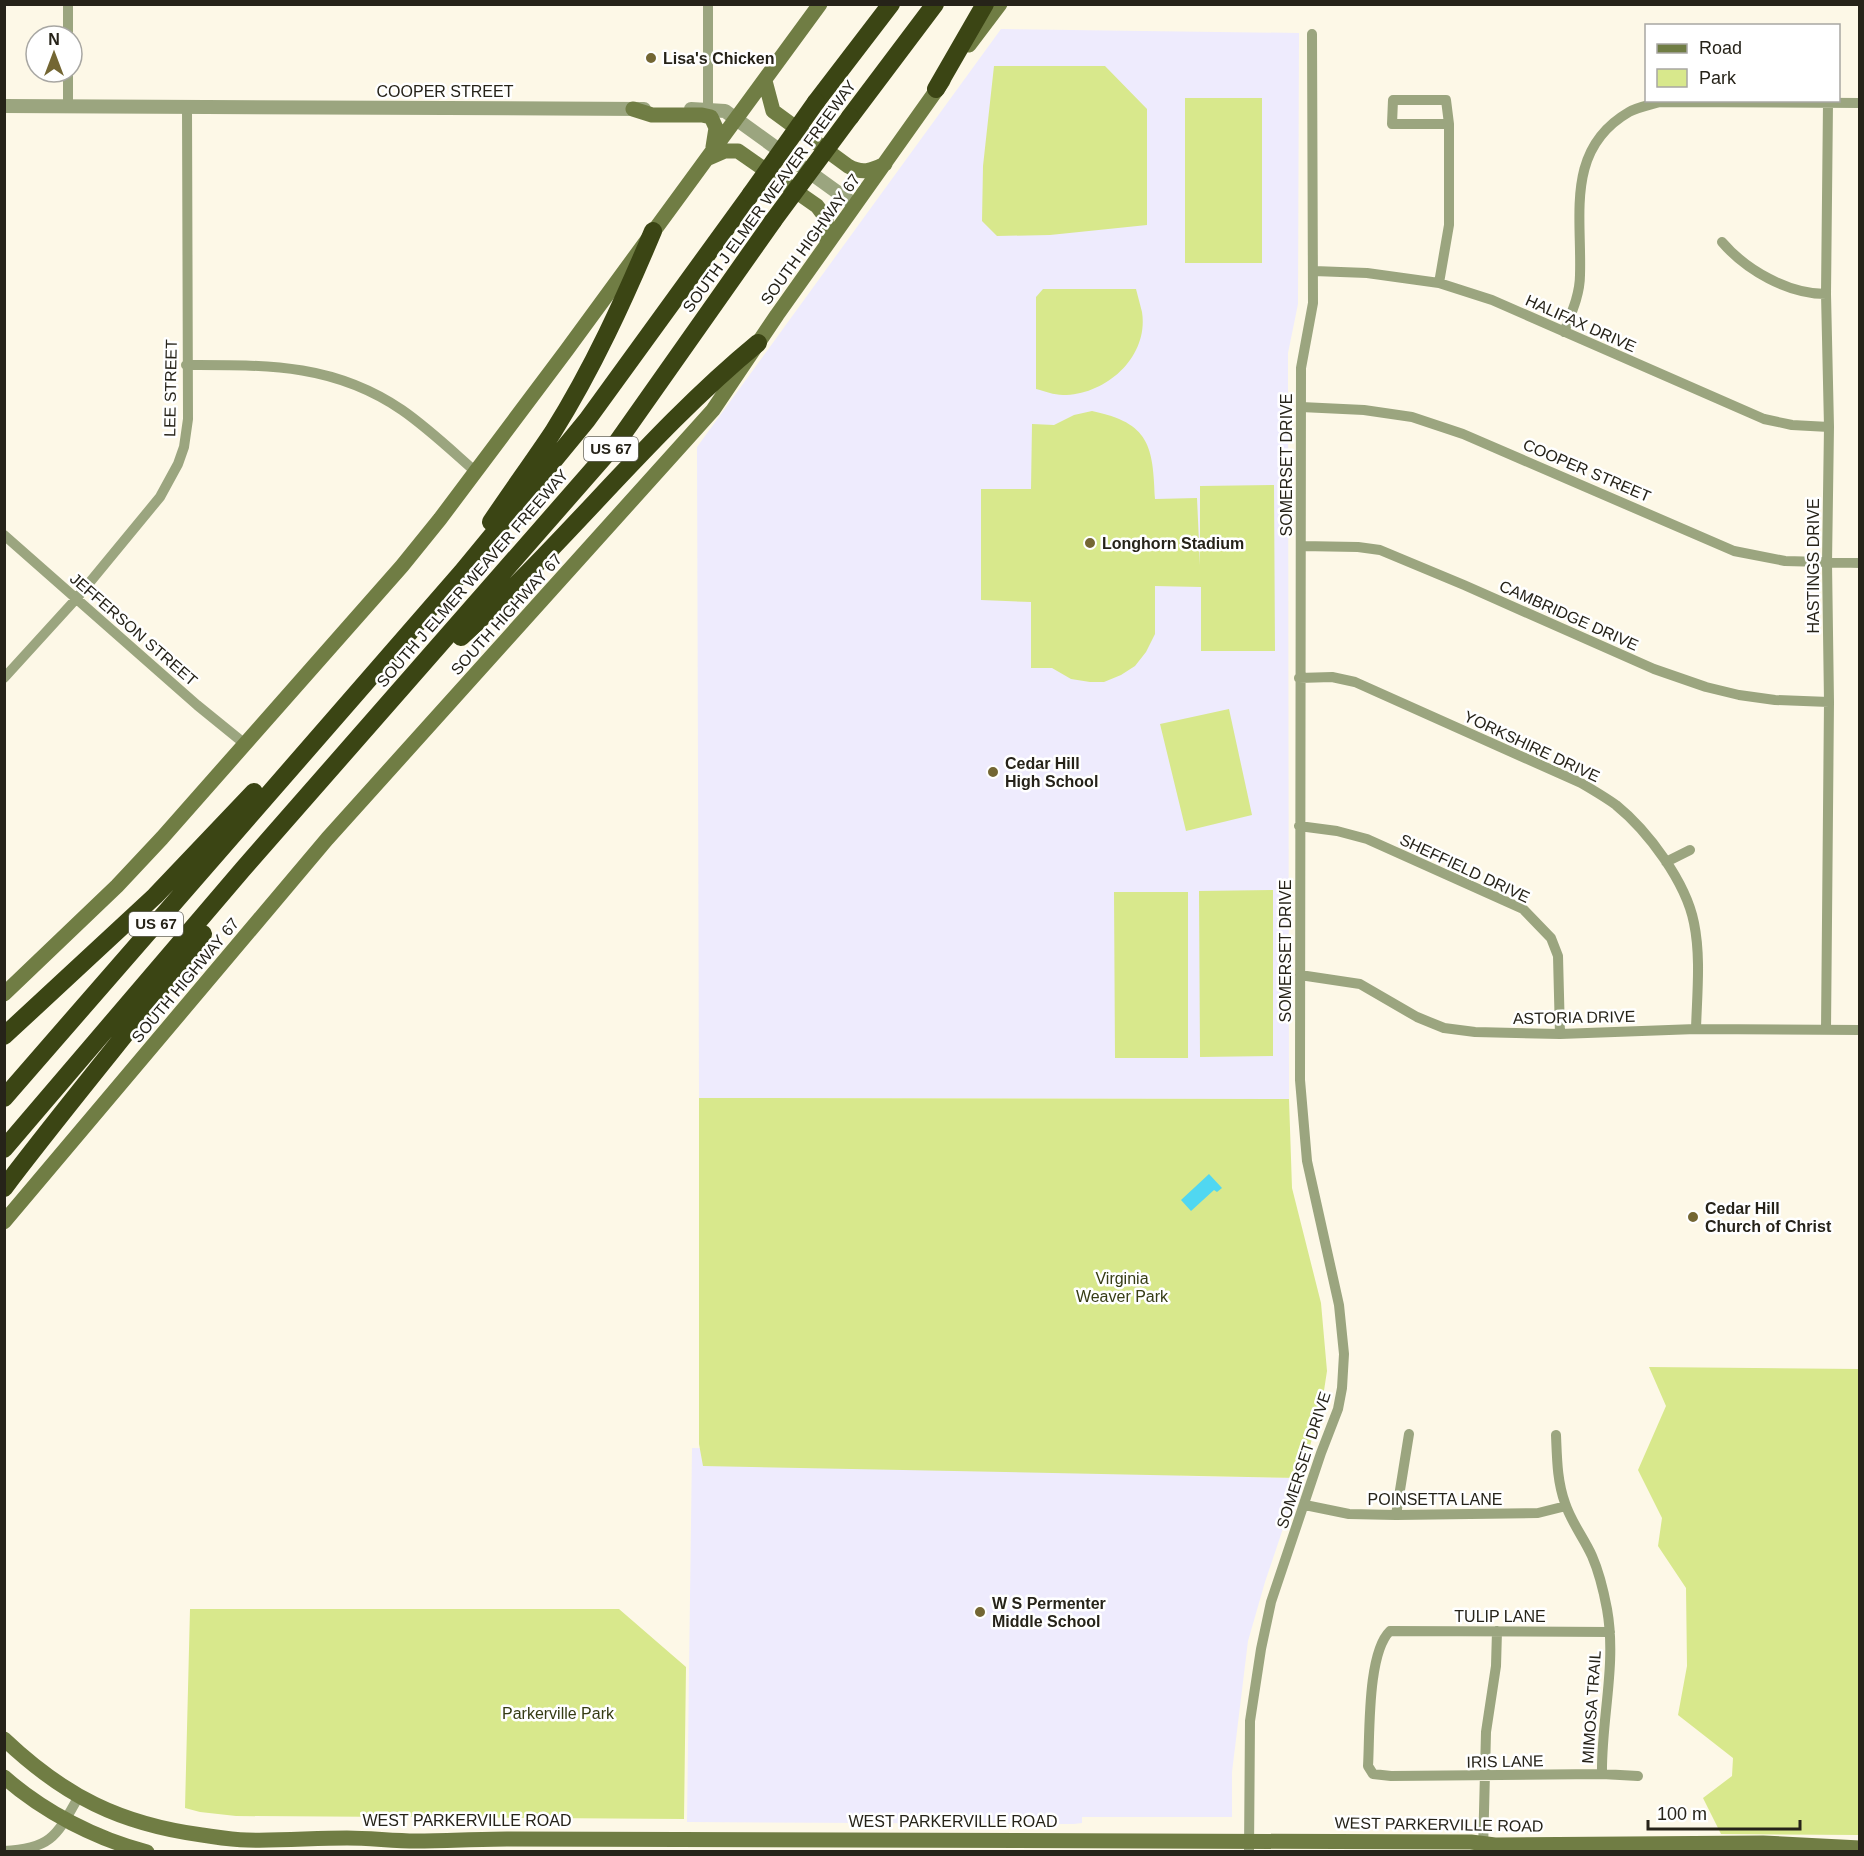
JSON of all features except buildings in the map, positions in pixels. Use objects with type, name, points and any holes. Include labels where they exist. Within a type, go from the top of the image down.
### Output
[{"type":"highway","name":"SOUTH J ELMER WEAVER FREEWAY","points":[[4,1098],[462,572],[587,420],[816,102],[891,4]]},
{"type":"highway","name":"SOUTH J ELMER WEAVER FREEWAY","points":[[4,1149],[243,869],[618,441],[773,221],[934,4]]},
{"type":"highway","points":[[936,89],[985,4]]},
{"type":"highway","points":[[462,572],[490,524],[553,431],[616,317],[653,231]]},
{"type":"highway","points":[[427,659],[462,636],[573,527],[726,369],[758,343]]},
{"type":"highway","points":[[4,1036],[155,896],[270,775],[307,749]]},
{"type":"highway","points":[[4,1188],[47,1131],[156,997],[230,898],[243,869]]},
{"type":"main road","points":[[4,994],[117,886],[402,566],[476,472],[820,4]]},
{"type":"main road","name":"SOUTH HIGHWAY 67","points":[[4,1222],[327,839],[713,410],[936,89],[1000,4]]},
{"type":"main road","points":[[765,81],[773,111],[848,166],[856,171],[864,172],[885,164]]},
{"type":"main road","points":[[633,109],[652,115],[711,117],[715,122],[716,135],[709,158]]},
{"type":"main road","points":[[709,158],[724,151],[738,151],[817,206],[826,218],[827,244]]},
{"type":"main road","name":"WEST PARKERVILLE ROAD","points":[[4,1739],[24,1758],[79,1796],[101,1808],[143,1824],[245,1846],[345,1838],[401,1846],[1483,1847],[1495,1845],[1763,1843],[1860,1848]]},
{"type":"main road","points":[[4,1777],[42,1805],[66,1819],[113,1841],[147,1851]]},
{"type":"street","points":[[68,24],[69,4]]},
{"type":"street","points":[[708,4],[708,108]]},
{"type":"street","name":"SOMERSET DRIVE","points":[[1249,1846],[1250,1720],[1271,1602],[1338,1409],[1344,1354],[1339,1305],[1307,1161],[1300,1080],[1300,368],[1313,303],[1312,34]]},
{"type":"street","points":[[68,84],[68,106]]},
{"type":"street","points":[[1439,283],[1449,225],[1449,124],[1446,100],[1392,100],[1392,124],[1449,124]]},
{"type":"street","points":[[1564,332],[1577,298],[1580,276],[1578,214],[1581,180],[1590,152],[1606,131],[1630,112],[1660,102],[1860,103]]},
{"type":"street","name":"HASTINGS DRIVE","points":[[1827,1030],[1828,103]]},
{"type":"street","name":"COOPER STREET","points":[[4,105],[186,108],[708,108],[725,111],[737,118],[855,205]]},
{"type":"street","name":"LEE STREET","points":[[4,678],[76,599],[160,497],[178,464],[184,447],[188,419],[186,108]]},
{"type":"street","points":[[1722,242],[1742,261],[1790,289],[1810,294],[1826,294]]},
{"type":"street","name":"HALIFAX DRIVE","points":[[1314,271],[1366,273],[1439,283],[1492,300],[1764,419],[1792,426],[1829,427]]},
{"type":"street","points":[[186,365],[277,366],[306,370],[343,381],[378,396],[404,411],[476,472]]},
{"type":"street","name":"COOPER STREET","points":[[1300,407],[1364,410],[1412,417],[1463,434],[1734,551],[1785,561],[1860,563]]},
{"type":"street","name":"JEFFERSON STREET","points":[[4,535],[197,705],[245,744]]},
{"type":"street","name":"CAMBRIDGE DRIVE","points":[[1300,546],[1358,547],[1380,550],[1654,669],[1706,687],[1775,700],[1829,702]]},
{"type":"street","name":"YORKSHIRE DRIVE","points":[[1299,678],[1332,677],[1355,682],[1581,783],[1616,805],[1638,825],[1666,862],[1683,892],[1694,921],[1697,946],[1696,1029]]},
{"type":"street","name":"SHEFFIELD DRIVE","points":[[1299,826],[1337,831],[1366,839],[1523,909],[1551,938],[1558,956],[1560,1034]]},
{"type":"street","points":[[1666,862],[1690,850]]},
{"type":"street","name":"ASTORIA DRIVE","points":[[1300,975],[1360,984],[1417,1017],[1444,1028],[1475,1032],[1560,1034],[1696,1029],[1860,1030]]},
{"type":"street","points":[[1396,1515],[1409,1434]]},
{"type":"street","name":"MIMOSA TRAIL","points":[[1556,1435],[1559,1484],[1566,1506],[1593,1558],[1607,1607],[1611,1660],[1602,1743],[1602,1774]]},
{"type":"street","name":"POINSETTA LANE","points":[[1305,1505],[1349,1514],[1396,1515],[1538,1513],[1566,1506]]},
{"type":"street","name":"TULIP LANE","points":[[1373,1774],[1368,1766],[1370,1708],[1381,1646],[1384,1637],[1390,1631],[1610,1632]]},
{"type":"street","points":[[1483,1847],[1486,1732],[1496,1666],[1497,1631]]},
{"type":"street","name":"IRIS LANE","points":[[1373,1774],[1391,1776],[1602,1774],[1638,1776]]},
{"type":"street","points":[[4,1851],[38,1847],[59,1831],[79,1796]]},
{"type":"shaded area","name":"Cedar Hill High School","points":[[1001,29],[1299,33],[1298,304],[1288,353],[1289,1099],[699,1098],[697,447]]},
{"type":"shaded area","name":"W S Permenter Middle School","points":[[692,1448],[1180,1457],[1180,1476],[1300,1478],[1248,1641],[1232,1772],[1232,1817],[1082,1817],[1082,1823],[1074,1824],[687,1822]]},
{"type":"green space","points":[[994,66],[1105,66],[1147,109],[1147,225],[1050,235],[997,236],[982,221],[983,166]]},
{"type":"green space","points":[[1185,98],[1262,98],[1262,263],[1185,263]]},
{"type":"green space","points":[[1043,289],[1136,289],[1142,312],[1139,344],[1131,358],[1109,381],[1079,393],[1060,395],[1036,389],[1036,297]]},
{"type":"green space","name":"Longhorn Stadium","points":[[1092,411],[1126,422],[1137,430],[1149,451],[1155,499],[1197,498],[1200,565],[1200,486],[1274,485],[1275,651],[1201,651],[1201,587],[1155,586],[1155,634],[1146,652],[1135,666],[1104,682],[1071,679],[1052,668],[1031,668],[1031,602],[981,600],[981,489],[1031,489],[1032,424],[1054,425],[1074,415]]},
{"type":"green space","points":[[1229,709],[1252,815],[1186,831],[1160,724]]},
{"type":"green space","points":[[1273,890],[1273,1056],[1200,1057],[1199,891]]},
{"type":"green space","points":[[1114,892],[1188,892],[1188,1058],[1115,1058]]},
{"type":"green space","name":"Virginia Weaver Park","points":[[699,1098],[1289,1099],[1292,1188],[1321,1303],[1327,1371],[1321,1410],[1300,1478],[703,1466],[699,1444]]},
{"type":"green space","points":[[1649,1367],[1859,1369],[1859,1835],[1721,1834],[1703,1798],[1732,1776],[1733,1758],[1678,1715],[1687,1666],[1686,1588],[1658,1546],[1662,1518],[1638,1470],[1666,1406]]},
{"type":"green space","name":"Parkerville Park","points":[[190,1609],[619,1609],[686,1667],[684,1819],[236,1816],[185,1808]]},
{"type":"water","points":[[1209,1174],[1222,1188],[1217,1192],[1214,1190],[1191,1211],[1181,1200]]},
{"type":"place","name":"Lisa's Chicken","points":[[651,58]]},
{"type":"place","name":"Longhorn Stadium","points":[[1090,543]]},
{"type":"place","name":"Cedar Hill High School","points":[[993,772]]},
{"type":"place","name":"Cedar Hill Church of Christ","points":[[1693,1217]]},
{"type":"place","name":"W S Permenter Middle School","points":[[980,1612]]}]
